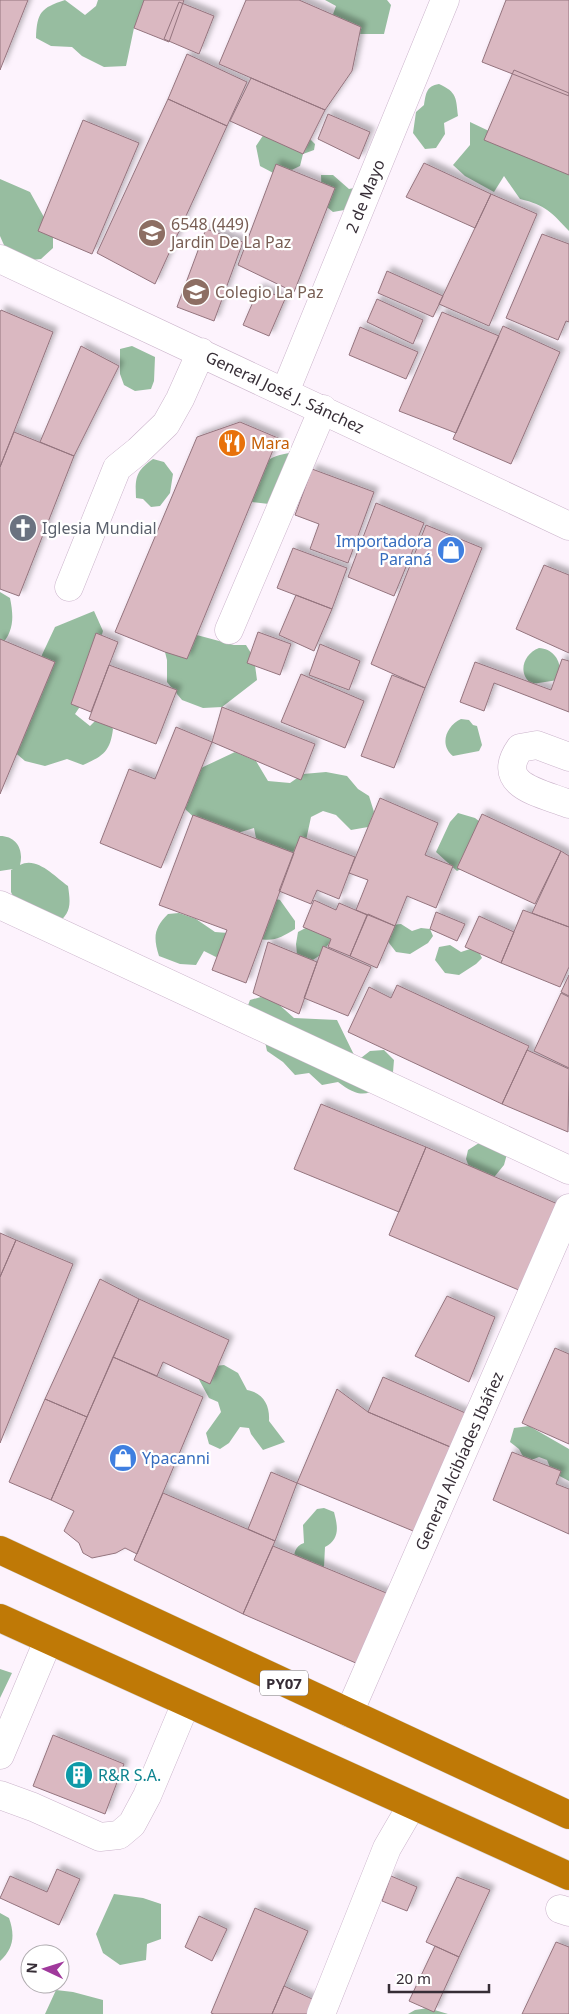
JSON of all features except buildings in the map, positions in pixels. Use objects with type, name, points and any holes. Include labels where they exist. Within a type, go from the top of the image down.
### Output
[{"type":"highway","name":"PY07","points":[[0,1550],[569,1815]]},
{"type":"highway","points":[[0,1618],[569,1876]]},
{"type":"street","name":"2 de Mayo","points":[[285,392],[443,1]]},
{"type":"street","name":"General José J. Sánchez","points":[[0,259],[569,526]]},
{"type":"street","points":[[68,587],[117,468],[166,424],[180,399],[201,352]]},
{"type":"street","points":[[229,630],[323,409]]},
{"type":"street","points":[[569,757],[537,745],[520,748],[512,759],[513,776],[520,785],[569,804]]},
{"type":"street","points":[[0,905],[569,1170]]},
{"type":"street","name":"General Alcibíades Ibáñez","points":[[349,1713],[569,1208]]},
{"type":"street","points":[[0,1755],[48,1641]]},
{"type":"street","points":[[0,1795],[100,1837],[119,1835],[132,1824],[147,1796],[186,1703]]},
{"type":"street","points":[[321,2014],[387,1848],[412,1805]]},
{"type":"green space","points":[[65,0],[85,15],[96,6],[98,0],[159,0],[134,28],[126,66],[104,67],[82,56],[72,47],[51,46],[36,38],[39,17],[42,12],[50,6]]},
{"type":"green space","points":[[325,0],[387,0],[391,5],[384,34],[359,34],[332,17],[336,6]]},
{"type":"green space","points":[[439,84],[455,96],[458,116],[444,123],[445,134],[436,148],[425,149],[413,133],[416,112],[424,105],[429,89]]},
{"type":"green space","points":[[470,122],[569,169],[569,231],[548,210],[520,199],[504,176],[494,192],[465,176],[453,165],[470,145]]},
{"type":"green space","points":[[268,128],[308,137],[315,144],[314,150],[303,154],[300,166],[279,176],[260,166],[256,146]]},
{"type":"green space","points":[[321,175],[333,175],[349,189],[354,188],[350,209],[333,212],[322,203]]},
{"type":"green space","points":[[0,179],[30,192],[45,219],[53,225],[53,248],[41,259],[22,261],[7,252],[0,236]]},
{"type":"green space","points":[[132,346],[155,357],[154,381],[151,389],[135,391],[124,385],[120,374],[120,349]]},
{"type":"green space","points":[[289,453],[304,475],[269,504],[252,502],[246,491],[258,470],[267,461]]},
{"type":"green space","points":[[153,459],[164,462],[173,474],[170,493],[160,506],[151,507],[143,499],[136,498],[136,480],[143,467]]},
{"type":"green space","points":[[0,592],[10,598],[12,624],[5,641],[0,647]]},
{"type":"green space","points":[[94,611],[103,631],[81,705],[75,714],[90,726],[99,717],[106,719],[113,729],[110,743],[100,756],[83,765],[67,759],[45,766],[25,761],[11,749],[33,674],[55,627]]},
{"type":"green space","points":[[193,634],[234,645],[246,645],[254,658],[257,680],[222,707],[203,708],[182,700],[167,682],[165,652]]},
{"type":"green space","points":[[539,648],[550,651],[557,658],[560,668],[558,680],[532,684],[527,680],[523,670],[524,664],[529,655]]},
{"type":"green space","points":[[461,719],[469,720],[473,725],[477,726],[482,745],[479,751],[453,756],[446,747],[446,736],[451,726]]},
{"type":"green space","points":[[235,752],[256,761],[268,781],[290,783],[303,774],[326,772],[347,776],[358,789],[369,796],[374,812],[368,827],[351,830],[336,815],[323,811],[311,817],[305,845],[293,855],[268,852],[256,838],[254,828],[231,835],[210,832],[185,809],[201,768]]},
{"type":"green space","points":[[458,813],[475,818],[498,836],[495,852],[457,871],[436,852],[450,822]]},
{"type":"green space","points":[[0,836],[10,838],[18,844],[21,854],[20,865],[33,863],[39,865],[68,886],[69,909],[55,926],[21,914],[11,892],[11,870],[13,869],[0,871]]},
{"type":"green space","points":[[273,898],[280,900],[295,921],[295,929],[281,937],[268,940],[258,938]]},
{"type":"green space","points":[[179,913],[196,919],[215,932],[228,933],[230,953],[216,957],[204,951],[196,965],[180,964],[159,956],[156,943],[157,928],[168,914]]},
{"type":"green space","points":[[315,923],[328,932],[331,941],[319,956],[311,961],[297,954],[296,944],[298,932]]},
{"type":"green space","points":[[401,924],[412,931],[421,928],[430,929],[433,936],[428,943],[410,954],[396,952],[386,939],[390,925]]},
{"type":"green space","points":[[450,945],[461,952],[470,949],[478,950],[482,958],[459,975],[445,973],[435,960],[439,947]]},
{"type":"green space","points":[[261,997],[275,1001],[294,1018],[337,1020],[357,1061],[370,1051],[384,1050],[394,1060],[393,1072],[374,1090],[362,1094],[338,1082],[322,1085],[309,1073],[295,1075],[283,1062],[267,1051],[264,1037],[247,1008],[250,1000]]},
{"type":"green space","points":[[479,1143],[507,1154],[504,1165],[495,1176],[473,1177],[466,1159],[468,1150]]},
{"type":"green space","points":[[224,1365],[238,1373],[247,1390],[261,1397],[267,1405],[269,1421],[285,1442],[263,1450],[251,1434],[249,1428],[240,1427],[229,1443],[220,1449],[209,1444],[206,1433],[221,1412],[218,1402],[209,1398],[196,1374],[206,1367]]},
{"type":"green space","points":[[529,1426],[569,1449],[569,1481],[552,1472],[547,1460],[539,1457],[526,1462],[519,1449],[510,1442],[514,1428]]},
{"type":"green space","points":[[324,1508],[334,1512],[337,1532],[330,1544],[325,1547],[324,1567],[306,1574],[294,1569],[294,1554],[297,1547],[304,1543],[303,1525],[317,1509]]},
{"type":"green space","points":[[0,1669],[12,1673],[0,1698]]},
{"type":"green space","points":[[114,1894],[143,1898],[161,1904],[161,1939],[147,1944],[146,1960],[120,1965],[103,1953],[96,1934]]},
{"type":"green space","points":[[0,1913],[9,1918],[12,1941],[5,1956],[0,1961]]},
{"type":"green space","points":[[70,1992],[73,1992],[103,2000],[103,2014],[45,2014],[54,1994],[70,1994]]},
{"type":"green space","points":[[428,2008],[448,2014],[408,2014],[415,2010]]},
{"type":"place","name":"6548 (449) Jardin De La Paz","points":[[152,233]]},
{"type":"place","name":"Colegio La Paz","points":[[196,292]]},
{"type":"place","name":"Mara","points":[[232,443]]},
{"type":"place","name":"Iglesia Mundial","points":[[23,528]]},
{"type":"place","name":"Importadora Paraná","points":[[451,550]]},
{"type":"place","name":"Ypacanni","points":[[123,1458]]},
{"type":"place","name":"R&R S.A.","points":[[79,1775]]}]
